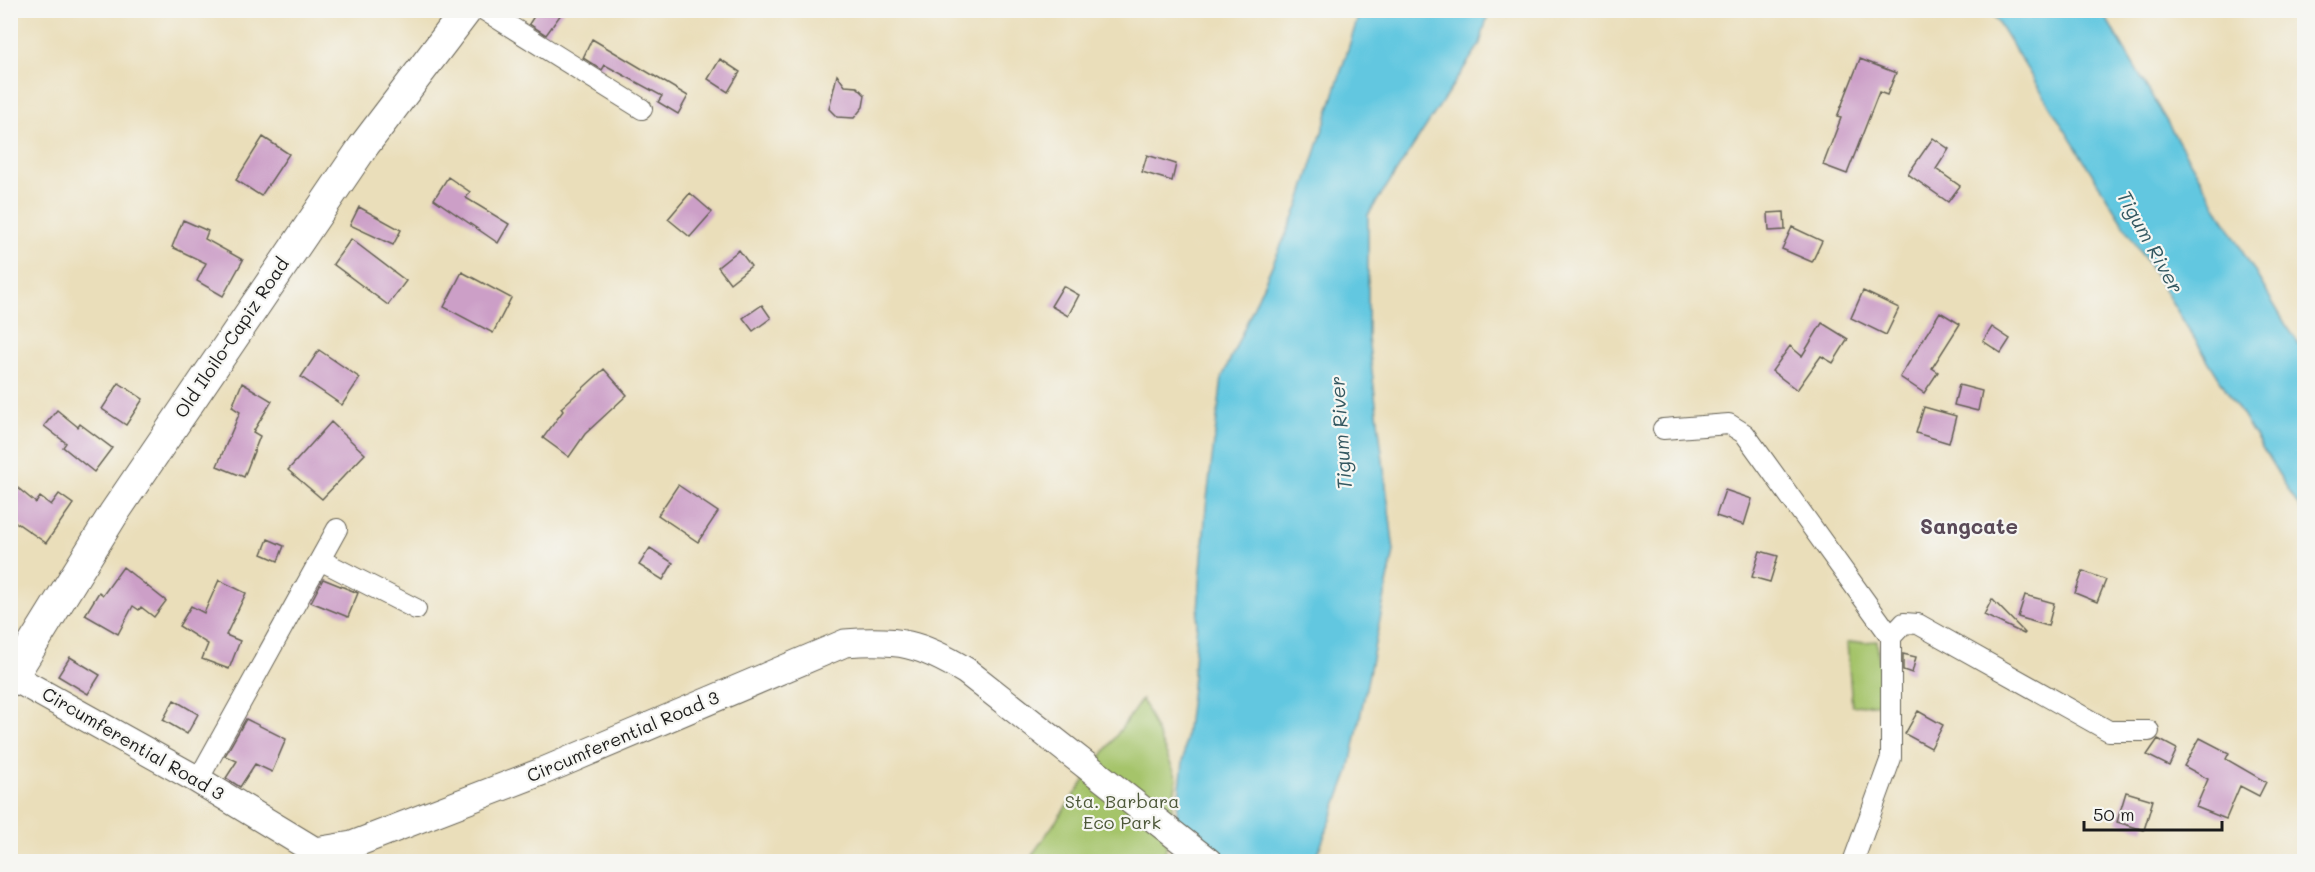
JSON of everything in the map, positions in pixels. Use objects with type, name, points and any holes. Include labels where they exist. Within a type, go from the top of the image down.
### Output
[{"type":"main road","name":"Old Iloilo-Capiz Road","points":[[11,677],[114,513],[363,147],[467,10]]},
{"type":"main road","name":"Circumferential Road 3","points":[[11,677],[198,780],[325,856],[518,781],[845,643],[885,640],[932,651],[966,670],[1209,861]]},
{"type":"street","points":[[484,10],[642,108]]},
{"type":"street","points":[[1663,429],[1729,424],[1745,434],[1891,637],[1892,758],[1853,861]]},
{"type":"street","points":[[198,780],[338,529]]},
{"type":"street","points":[[320,560],[416,609]]},
{"type":"street","points":[[1891,637],[1904,622],[1918,624],[2109,730],[2149,731]]},
{"type":"green space","points":[[1877,641],[1883,703],[1852,706],[1847,643]]},
{"type":"green space","name":"Sta. Barbara Eco Park","points":[[1142,699],[1177,778],[1164,861],[1027,862]]},
{"type":"water","name":"Tigum River","points":[[1360,11],[1489,11],[1480,44],[1368,215],[1368,338],[1394,551],[1349,771],[1315,861],[1171,862],[1192,687],[1206,507],[1222,378],[1299,205]]},
{"type":"water","name":"Tigum River","points":[[1991,11],[2102,11],[2286,325],[2304,351],[2304,515]]},
{"type":"building","points":[[538,10],[564,10],[546,35],[529,24]]},
{"type":"building","points":[[592,39],[688,96],[678,114],[658,102],[662,96],[605,65],[602,70],[583,58]]},
{"type":"building","points":[[720,59],[740,72],[728,92],[708,79]]},
{"type":"building","points":[[1860,59],[1896,73],[1887,95],[1879,92],[1847,174],[1823,165],[1841,118],[1837,117]]},
{"type":"building","points":[[837,75],[845,86],[857,87],[865,95],[863,107],[854,118],[837,117],[829,109]]},
{"type":"building","points":[[263,137],[289,154],[261,196],[236,180]]},
{"type":"building","points":[[1933,138],[1949,149],[1936,169],[1960,186],[1948,202],[1908,174]]},
{"type":"building","points":[[1147,155],[1176,164],[1172,181],[1142,172]]},
{"type":"building","points":[[448,177],[470,192],[466,198],[509,224],[498,243],[434,199]]},
{"type":"building","points":[[690,193],[712,212],[690,237],[668,219]]},
{"type":"building","points":[[359,207],[401,230],[393,245],[350,225]]},
{"type":"building","points":[[1784,212],[1785,230],[1769,231],[1768,213]]},
{"type":"building","points":[[183,220],[208,231],[205,239],[243,260],[223,296],[197,281],[206,263],[172,247]]},
{"type":"building","points":[[1792,227],[1822,241],[1812,262],[1782,249]]},
{"type":"building","points":[[351,239],[406,281],[388,305],[333,264]]},
{"type":"building","points":[[739,250],[751,266],[730,283],[718,267]]},
{"type":"building","points":[[462,272],[511,298],[493,333],[444,307]]},
{"type":"building","points":[[1063,286],[1079,295],[1068,316],[1051,306]]},
{"type":"building","points":[[1863,291],[1899,308],[1886,335],[1851,318]]},
{"type":"building","points":[[762,305],[771,318],[753,331],[743,318]]},
{"type":"building","points":[[1940,312],[1960,324],[1932,368],[1938,372],[1924,393],[1900,377]]},
{"type":"building","points":[[1822,323],[1848,339],[1833,363],[1821,356],[1797,390],[1772,371],[1790,346],[1802,356]]},
{"type":"building","points":[[1992,327],[2010,339],[2001,353],[1983,341]]},
{"type":"building","points":[[319,350],[360,378],[342,405],[301,377]]},
{"type":"building","points":[[604,369],[627,395],[585,434],[569,457],[543,438],[563,411],[561,408]]},
{"type":"building","points":[[119,383],[143,399],[126,425],[102,409]]},
{"type":"building","points":[[242,383],[272,401],[253,432],[260,436],[244,477],[217,466],[240,412],[232,407]]},
{"type":"building","points":[[1959,385],[1982,391],[1978,411],[1954,405]]},
{"type":"building","points":[[1924,407],[1956,416],[1949,443],[1916,433]]},
{"type":"building","points":[[57,410],[78,427],[80,424],[112,448],[94,472],[63,447],[66,443],[44,426]]},
{"type":"building","points":[[331,422],[365,454],[322,499],[288,470]]},
{"type":"building","points":[[678,485],[718,512],[698,542],[658,515]]},
{"type":"building","points":[[18,488],[36,503],[40,497],[51,505],[59,494],[73,504],[46,543],[10,518],[10,497]]},
{"type":"building","points":[[1725,490],[1752,499],[1744,525],[1716,516]]},
{"type":"building","points":[[268,539],[284,546],[278,561],[262,554]]},
{"type":"building","points":[[650,548],[673,563],[663,580],[639,565]]},
{"type":"building","points":[[1760,551],[1778,556],[1770,582],[1752,577]]},
{"type":"building","points":[[123,567],[166,601],[154,617],[141,607],[139,610],[133,606],[118,634],[85,615],[99,592],[103,595]]},
{"type":"building","points":[[2083,571],[2106,580],[2097,602],[2075,593]]},
{"type":"building","points":[[323,579],[358,593],[348,617],[311,602]]},
{"type":"building","points":[[219,580],[246,593],[226,635],[240,641],[229,669],[202,659],[208,644],[179,626],[191,606],[204,613]]},
{"type":"building","points":[[2025,595],[2054,603],[2048,626],[2018,617]]},
{"type":"building","points":[[1992,599],[2025,633],[2024,634],[1984,615]]},
{"type":"building","points":[[1903,654],[1916,657],[1912,673],[1903,670]]},
{"type":"building","points":[[70,657],[100,675],[88,694],[58,676]]},
{"type":"building","points":[[174,700],[198,714],[187,734],[163,720]]},
{"type":"building","points":[[1918,711],[1943,725],[1931,748],[1905,734]]},
{"type":"building","points":[[246,719],[286,739],[272,772],[255,764],[240,787],[226,778],[237,761],[225,756]]},
{"type":"building","points":[[2200,738],[2229,753],[2226,759],[2266,782],[2259,796],[2240,786],[2226,819],[2196,807],[2208,779],[2184,766]]},
{"type":"building","points":[[2158,739],[2177,749],[2169,766],[2147,755]]},
{"type":"building","points":[[2126,792],[2153,800],[2144,830],[2117,822]]},
{"type":"district","name":"Sangcate","points":[[1969,527]]}]
